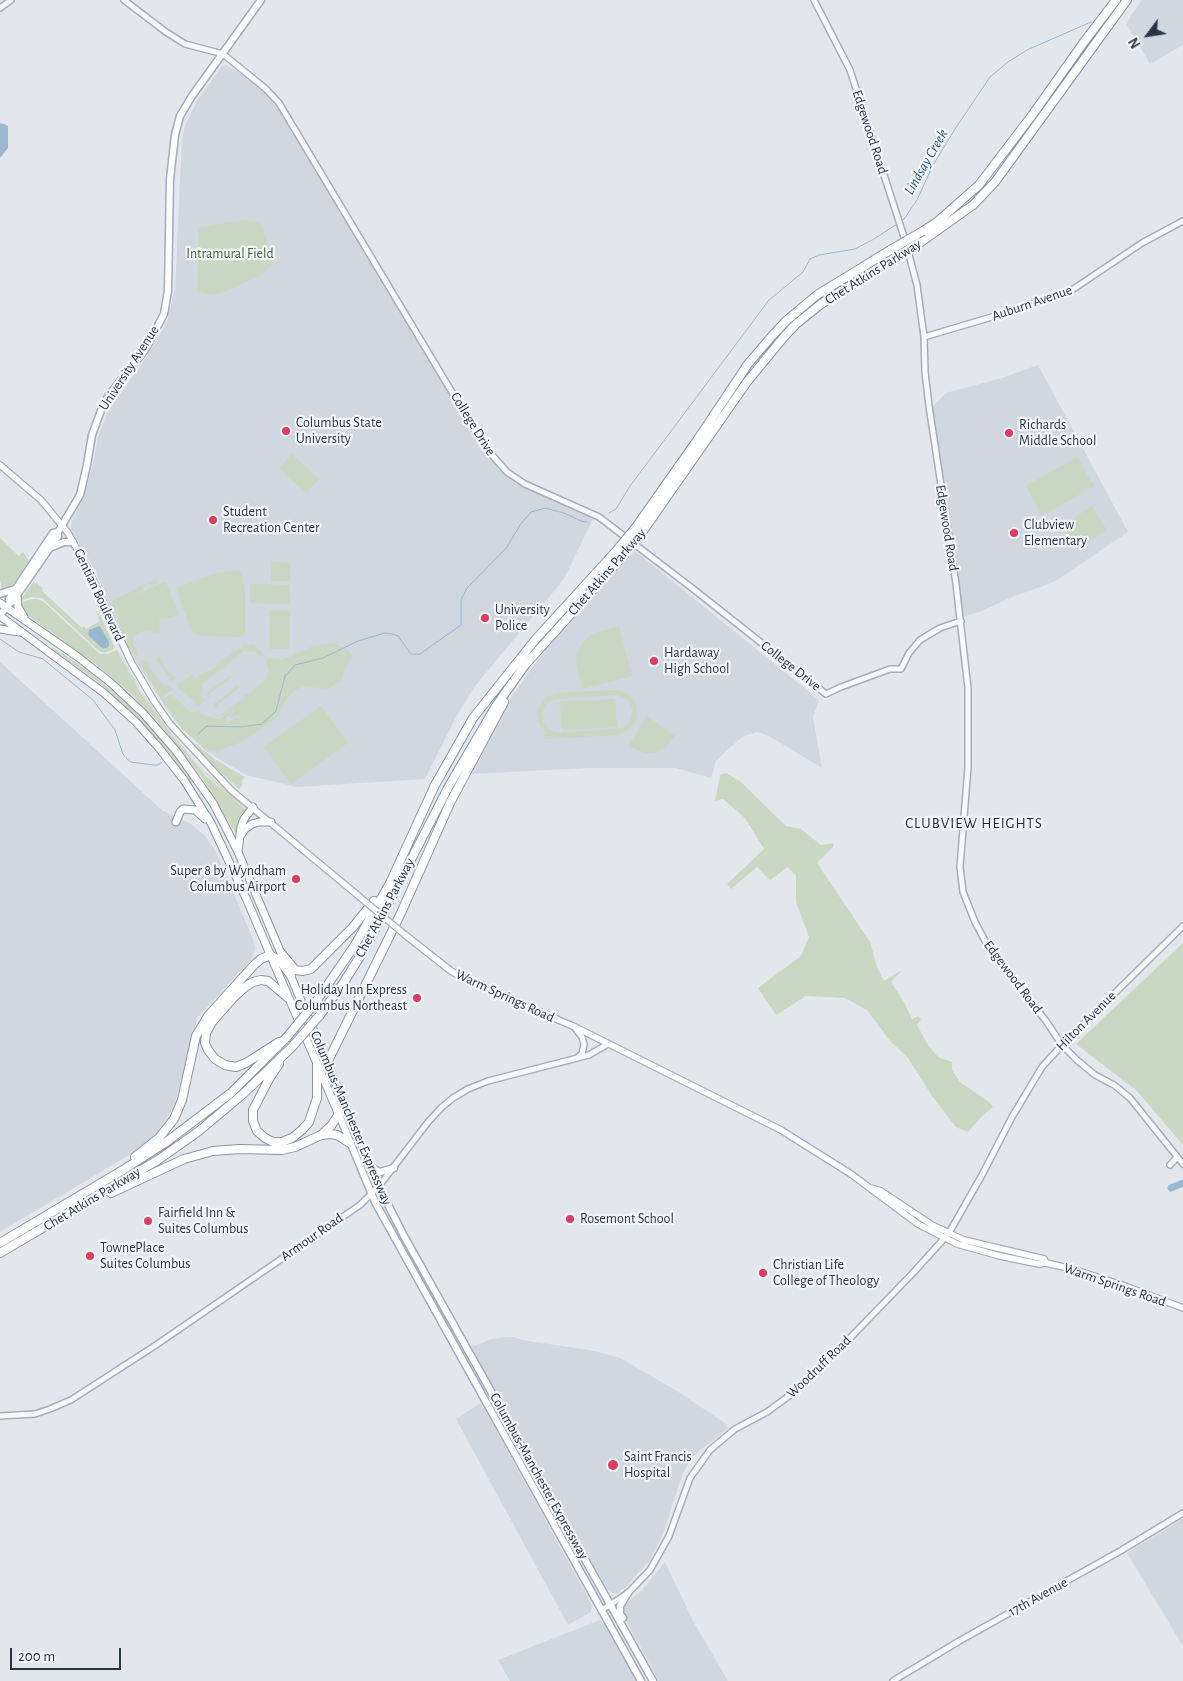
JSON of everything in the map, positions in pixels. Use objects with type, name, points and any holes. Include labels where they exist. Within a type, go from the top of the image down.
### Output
[{"type":"highway","name":"Chet Atkins Parkway","points":[[0,1254],[158,1160],[199,1131],[243,1094],[291,1048],[320,1015],[366,947],[449,786],[479,734],[525,665],[624,555],[748,364],[786,321],[818,295],[922,232],[942,218],[978,185],[1033,114],[1116,0]]},
{"type":"highway","name":"Chet Atkins Parkway","points":[[0,1243],[165,1143],[208,1112],[254,1071],[287,1037],[315,1003],[355,945],[390,882],[434,785],[474,718],[535,640],[617,550],[640,529],[747,382],[796,324],[821,304],[921,242],[973,205],[995,182],[1127,0]]},
{"type":"highway","points":[[16,592],[18,607],[29,623]]},
{"type":"highway","name":"Columbus-Manchester Expressway","points":[[5,604],[111,683],[143,713],[187,766],[212,803],[238,852],[345,1105]]},
{"type":"highway","name":"Columbus-Manchester Expressway","points":[[0,616],[104,693],[136,722],[184,780],[215,832],[339,1115]]},
{"type":"highway","points":[[0,630],[23,633]]},
{"type":"highway","points":[[327,1063],[401,913],[450,803],[504,702],[547,640]]},
{"type":"highway","points":[[238,852],[244,819],[253,807]]},
{"type":"highway","points":[[176,822],[180,812],[183,809],[188,809],[199,813],[215,832]]},
{"type":"highway","points":[[240,837],[245,829],[252,824],[271,822]]},
{"type":"highway","points":[[282,954],[295,970],[302,972],[311,969],[353,927],[390,882]]},
{"type":"highway","points":[[76,1198],[160,1138],[174,1119],[182,1100],[196,1036],[208,1016],[254,965],[270,955],[280,961],[290,976]]},
{"type":"highway","points":[[287,997],[268,981],[253,982],[244,987],[212,1022],[206,1033],[206,1043],[208,1050],[215,1060],[225,1065],[236,1067],[246,1063],[287,1037]]},
{"type":"highway","points":[[291,1048],[269,1079],[253,1110],[253,1121],[257,1131],[265,1138],[274,1142],[282,1142],[292,1138],[309,1122],[317,1098],[317,1065]]},
{"type":"highway","points":[[70,1211],[184,1158],[213,1151],[282,1150],[296,1147],[321,1135],[331,1126],[345,1105]]},
{"type":"highway","points":[[321,1135],[337,1135],[350,1143]]},
{"type":"main road","name":"University Avenue","points":[[0,616],[5,604],[13,601],[16,592],[58,536],[58,532],[80,495],[92,435],[103,405],[142,353],[164,314],[168,291],[170,179],[175,135],[180,116],[192,96],[261,0]]},
{"type":"main road","name":"Gentian Boulevard","points":[[0,465],[41,500],[73,542],[88,569],[131,662],[154,701],[182,738]]},
{"type":"main road","points":[[0,594],[16,592],[53,533],[58,532]]},
{"type":"main road","points":[[49,549],[59,543],[73,542]]},
{"type":"main road","name":"Warm Springs Road","points":[[182,738],[216,776],[404,934],[451,971],[471,982],[574,1027],[781,1130],[830,1159],[918,1224],[946,1235],[984,1246],[1044,1259],[1046,1263],[1108,1280],[1183,1308]]},
{"type":"main road","name":"Columbus-Manchester Expressway","points":[[345,1105],[379,1186],[404,1236],[653,1681]]},
{"type":"main road","name":"Columbus-Manchester Expressway","points":[[339,1115],[372,1194],[457,1351],[641,1681]]},
{"type":"main road","points":[[372,1168],[380,1172],[394,1168]]},
{"type":"main road","points":[[529,1478],[549,1506],[556,1507]]},
{"type":"main road","points":[[628,1593],[620,1610],[628,1629],[628,1636]]},
{"type":"street","points":[[0,8],[11,0]]},
{"type":"street","points":[[124,0],[185,44],[222,54]]},
{"type":"street","name":"Edgewood Road","points":[[814,0],[850,70],[917,285],[924,337],[925,372],[929,406],[961,621],[968,688],[968,767],[960,867],[963,892],[975,922],[990,950],[1046,1021],[1062,1045],[1095,1075],[1114,1085],[1130,1098],[1183,1164]]},
{"type":"street","name":"College Drive","points":[[222,54],[266,89],[279,103],[477,434],[506,472],[525,484],[599,517],[826,694],[890,669],[901,669],[909,654],[920,640],[940,628],[961,621]]},
{"type":"street","name":"Auburn Avenue","points":[[924,337],[1002,314],[1072,290],[1142,243],[1183,221]]},
{"type":"street","name":"Hilton Avenue","points":[[1006,1129],[1033,1080],[1049,1058],[1183,926]]},
{"type":"street","points":[[574,1027],[582,1037],[584,1044],[582,1054],[578,1058]]},
{"type":"street","name":"Armour Road","points":[[0,1416],[35,1414],[70,1400],[103,1380],[360,1205],[394,1168],[428,1122],[453,1098],[468,1089],[488,1081],[588,1055],[608,1044]]},
{"type":"street","name":"Woodruff Road","points":[[602,1610],[628,1593],[650,1570],[664,1547],[690,1478],[710,1450],[736,1429],[777,1405],[816,1373],[913,1273],[946,1235],[1006,1129]]},
{"type":"street","points":[[1170,1165],[1177,1157]]},
{"type":"street","name":"17th Avenue","points":[[893,1681],[1183,1513]]},
{"type":"shaded area","points":[[1142,0],[1183,0],[1183,45],[1150,64],[1126,23]]},
{"type":"shaded area","name":"Columbus State University","points":[[226,65],[247,78],[264,92],[277,107],[381,275],[454,401],[495,465],[506,476],[524,487],[593,519],[564,579],[475,686],[456,717],[425,779],[297,787],[246,775],[206,751],[164,705],[124,643],[119,625],[93,567],[72,531],[71,525],[83,498],[93,464],[98,437],[109,409],[142,364],[167,322],[175,288],[182,139],[185,126],[198,99],[222,66]]},
{"type":"shaded area","points":[[1038,365],[1128,532],[1054,582],[963,617],[932,407],[946,393],[1002,378]]},
{"type":"shaded area","name":"Hardaway High School","points":[[635,551],[819,700],[813,717],[822,768],[769,736],[757,732],[744,736],[716,761],[711,778],[676,768],[589,768],[471,774],[514,693],[547,647]]},
{"type":"shaded area","points":[[0,662],[163,811],[191,824],[205,836],[216,852],[253,939],[255,949],[251,960],[198,1017],[174,1106],[159,1132],[144,1146],[0,1232]]},
{"type":"shaded area","name":"Saint Francis Hospital","points":[[505,1337],[595,1351],[620,1358],[677,1391],[725,1423],[728,1428],[692,1457],[683,1473],[663,1534],[650,1560],[626,1587],[618,1593],[612,1593],[607,1589],[471,1347],[492,1339]]},
{"type":"shaded area","points":[[481,1403],[592,1605],[591,1612],[568,1625],[456,1419]]},
{"type":"shaded area","points":[[1183,1519],[1183,1646],[1127,1553]]},
{"type":"shaded area","points":[[665,1562],[693,1621],[728,1681],[659,1681],[622,1613],[623,1606],[643,1589]]},
{"type":"shaded area","points":[[600,1620],[605,1625],[637,1681],[510,1681],[498,1660]]},
{"type":"green space","name":"Intramural Field","points":[[242,220],[260,223],[275,262],[260,276],[226,291],[213,295],[197,291],[199,228]]},
{"type":"green space","points":[[292,454],[319,479],[306,493],[279,468]]},
{"type":"green space","points":[[1077,457],[1094,486],[1042,516],[1026,486]]},
{"type":"green space","points":[[1092,506],[1107,530],[1077,549],[1062,526]]},
{"type":"green space","points":[[0,538],[19,556],[23,552],[29,561],[18,578],[3,593],[0,580]]},
{"type":"green space","points":[[271,562],[290,563],[290,581],[271,581]]},
{"type":"green space","points":[[237,570],[242,573],[245,593],[245,635],[238,637],[194,634],[178,594],[178,587],[217,573]]},
{"type":"green space","points":[[160,577],[156,580],[157,583],[152,586],[150,583],[142,587],[143,590],[131,597],[164,582],[179,614],[159,620],[160,633],[145,631],[134,635],[133,646],[136,647],[137,657],[126,643],[112,601]]},
{"type":"green space","points":[[34,581],[35,585],[36,582],[43,588],[42,591],[82,628],[84,626],[86,629],[100,621],[95,609],[102,619],[115,648],[105,653],[99,651],[42,598],[31,597],[20,601]]},
{"type":"green space","points":[[250,584],[290,585],[290,604],[250,603]]},
{"type":"green space","points":[[31,599],[38,599],[44,602],[100,654],[108,654],[117,650],[140,692],[171,733],[204,771],[247,809],[233,799],[247,811],[237,835],[200,775],[157,721],[131,694],[98,666],[24,613],[19,604]],"holes":[[[166,727],[207,775],[233,799],[206,776],[171,734]]]},
{"type":"green space","points":[[270,610],[290,611],[289,649],[269,649]]},
{"type":"green space","points":[[619,626],[632,676],[582,689],[576,658],[580,646],[594,633]]},
{"type":"green space","points":[[334,643],[349,651],[352,656],[344,671],[342,680],[327,689],[304,686],[294,691],[287,698],[276,718],[242,742],[219,750],[213,751],[204,748],[182,729],[163,704],[163,699],[171,694],[191,713],[199,711],[202,715],[219,719],[233,710],[234,712],[226,718],[226,721],[229,722],[238,716],[239,720],[240,716],[238,714],[227,720],[235,712],[233,708],[219,717],[245,697],[245,693],[248,695],[267,678],[269,669],[265,661],[269,658],[283,660],[313,646]]},
{"type":"green space","points":[[253,644],[264,656],[261,657],[255,651],[248,652],[245,650],[225,666],[225,670],[223,668],[202,684],[201,694],[205,701],[201,705],[195,706],[196,703],[181,690],[178,690],[178,684],[192,675],[194,678],[216,667],[216,664],[233,652],[232,649],[235,651],[243,648],[243,645]]},
{"type":"green space","points":[[52,647],[89,671],[131,707],[165,743],[194,782],[192,783],[188,780],[163,747],[130,712],[98,682],[52,649]]},
{"type":"green space","points":[[118,650],[140,690],[133,679]]},
{"type":"green space","points":[[157,657],[163,660],[161,661],[175,679],[171,681],[168,679],[170,678],[158,662],[156,663]]},
{"type":"green space","points":[[144,660],[150,663],[149,667],[164,686],[166,684],[173,689],[161,698],[139,661]]},
{"type":"green space","points":[[228,673],[233,680],[231,678],[209,694],[211,697],[208,697],[206,691],[208,692],[229,676]]},
{"type":"green space","points":[[236,684],[241,690],[239,688],[217,705],[218,708],[215,707],[213,701],[216,703],[237,686]]},
{"type":"green space","points":[[623,691],[629,694],[637,706],[637,718],[629,730],[619,735],[544,739],[544,734],[547,734],[540,725],[537,714],[547,697],[556,693]],"holes":[[[617,695],[627,699],[633,709],[630,722],[622,728],[561,733],[551,731],[543,722],[542,714],[545,707],[548,702],[555,699]]]},
{"type":"green space","points":[[615,699],[617,727],[562,730],[560,702]]},
{"type":"green space","points":[[321,706],[348,743],[291,784],[264,747]]},
{"type":"green space","points":[[647,716],[675,736],[665,748],[654,753],[645,753],[628,746]]},
{"type":"green space","points":[[188,738],[216,760],[245,777],[242,781],[242,786],[239,789]]},
{"type":"green space","points":[[726,773],[741,782],[786,826],[801,829],[821,845],[834,843],[833,847],[817,863],[870,942],[877,967],[884,981],[902,970],[891,982],[912,1019],[918,1016],[921,1019],[917,1025],[928,1045],[938,1057],[952,1062],[952,1070],[960,1082],[989,1102],[993,1107],[968,1132],[956,1127],[932,1096],[908,1058],[890,1041],[867,1010],[845,998],[806,996],[776,1015],[758,988],[801,956],[809,937],[796,902],[796,876],[788,867],[770,880],[757,867],[731,889],[727,884],[764,849],[745,818],[723,799],[715,801],[720,775]]},
{"type":"green space","points":[[1183,943],[1183,1145],[1136,1090],[1076,1044]]},
{"type":"water","points":[[0,123],[8,126],[8,148],[0,158]]},
{"type":"water","points":[[99,626],[109,642],[107,648],[102,648],[88,635],[89,630]]},
{"type":"waterway","name":"Lindsay Creek","points":[[901,222],[917,200],[933,165],[955,129],[990,77],[1008,62],[1027,50],[1091,22]]},
{"type":"waterway","points":[[609,513],[616,509],[630,486],[769,300],[803,272],[810,259],[819,255],[855,249],[897,224]]},
{"type":"waterway","points":[[198,734],[207,726],[240,727],[262,724],[276,711],[285,676],[295,665],[323,658],[358,641],[385,633],[392,634],[398,636],[411,654],[420,654],[461,625],[461,600],[467,588],[507,547],[520,525],[531,512],[545,508],[587,522]]},
{"type":"waterway","points":[[0,639],[19,652],[43,659],[93,700],[115,730],[123,754],[127,759],[131,762],[153,765],[158,765],[162,762]]},
{"type":"waterway","points":[[1171,1188],[1183,1183]]},
{"type":"place","name":"Columbus State University","points":[[286,431]]},
{"type":"place","name":"Richards Middle School","points":[[1009,433]]},
{"type":"place","name":"Student Recreation Center","points":[[213,520]]},
{"type":"place","name":"Clubview Elementary","points":[[1014,533]]},
{"type":"place","name":"University Police","points":[[485,618]]},
{"type":"place","name":"Hardaway High School","points":[[654,661]]},
{"type":"place","name":"Super 8 by Wyndham Columbus Airport","points":[[296,879]]},
{"type":"place","name":"Holiday Inn Express Columbus Northeast","points":[[417,998]]},
{"type":"place","name":"Rosemont School","points":[[570,1219]]},
{"type":"place","name":"Fairfield Inn & Suites Columbus","points":[[148,1221]]},
{"type":"place","name":"TownePlace Suites Columbus","points":[[90,1256]]},
{"type":"place","name":"Christian Life College of Theology","points":[[763,1273]]},
{"type":"place","name":"Saint Francis Hospital","points":[[613,1465]]},
{"type":"district","name":"CLUBVIEW HEIGHTS","points":[[974,823]]}]
